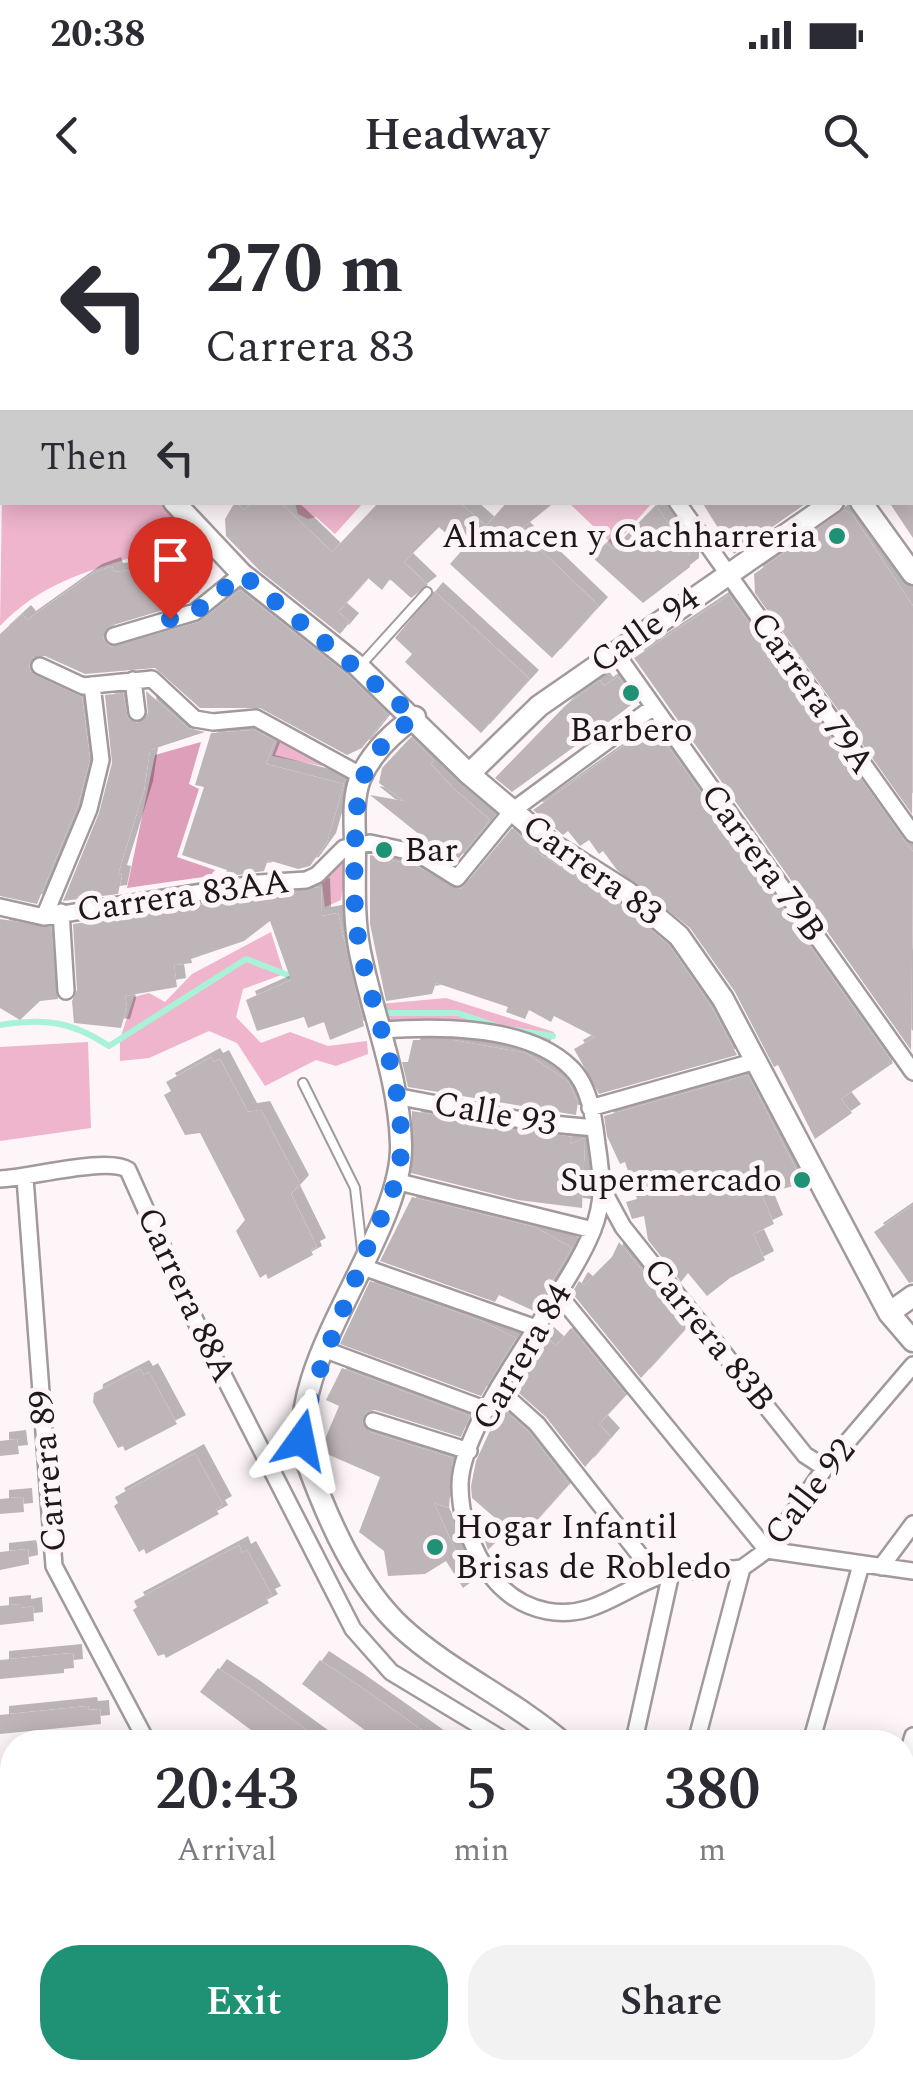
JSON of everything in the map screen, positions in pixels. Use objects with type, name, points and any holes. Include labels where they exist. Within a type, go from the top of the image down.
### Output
[{"type":"street","name":"Carrera 79A","points":[[679,505],[913,834]]},
{"type":"street","name":"Calle 94","points":[[469,774],[539,706],[726,572],[828,505]]},
{"type":"street","points":[[864,505],[913,574]]},
{"type":"street","name":"Carrera 83","points":[[184,506],[242,574],[359,667],[415,717],[469,774],[552,845],[653,911],[679,936],[722,998],[889,1313],[913,1341]]},
{"type":"street","points":[[114,636],[195,612],[242,574]]},
{"type":"street","name":"Carrera 79B","points":[[615,652],[913,1072]]},
{"type":"street","points":[[40,666],[82,686],[157,681],[200,721],[256,718],[362,776]]},
{"type":"street","points":[[133,680],[137,712]]},
{"type":"street","points":[[44,917],[88,809],[101,760],[92,685]]},
{"type":"street","points":[[355,844],[402,847],[457,878],[512,811],[652,708]]},
{"type":"street","points":[[415,717],[382,744],[362,776],[355,802],[354,897],[360,951],[376,1002],[402,1150],[387,1210],[324,1349],[301,1440],[336,1531],[364,1583],[402,1628],[548,1730]]},
{"type":"street","name":"Carrera 83AA","points":[[0,907],[44,917],[306,880],[355,844]]},
{"type":"street","points":[[62,912],[66,992]]},
{"type":"street","name":"Carrera 84","points":[[381,1027],[452,1027],[511,1038],[571,1067],[595,1128],[604,1192],[593,1230],[487,1410],[460,1482],[469,1538],[487,1572],[513,1600],[550,1612],[600,1607],[664,1575],[742,1568]]},
{"type":"street","points":[[590,1108],[756,1061]]},
{"type":"street","name":"Calle 93","points":[[395,1096],[532,1122],[595,1128]]},
{"type":"street","name":"Carrera 88A","points":[[25,1178],[120,1164],[128,1170],[196,1322],[353,1629],[391,1672],[487,1730]]},
{"type":"street","points":[[0,1179],[25,1178]]},
{"type":"street","name":"Carrera 89","points":[[25,1178],[54,1566],[141,1730]]},
{"type":"street","points":[[395,1181],[593,1230]]},
{"type":"street","name":"Carrera 83B","points":[[604,1192],[622,1227],[804,1455],[825,1468]]},
{"type":"street","points":[[361,1262],[536,1328]]},
{"type":"street","points":[[558,1294],[768,1550],[913,1572]]},
{"type":"street","points":[[889,1313],[913,1296]]},
{"type":"street","points":[[324,1349],[487,1410]]},
{"type":"street","name":"Calle 92","points":[[699,1730],[742,1568],[768,1550],[825,1468],[913,1365]]},
{"type":"street","points":[[500,1392],[537,1424],[664,1575],[637,1730]]},
{"type":"street","points":[[373,1421],[470,1451]]},
{"type":"street","points":[[882,1566],[913,1524]]},
{"type":"street","points":[[814,1730],[861,1565]]},
{"type":"lane","points":[[359,667],[427,592]]},
{"type":"lane","points":[[303,1082],[356,1188],[361,1262]]},
{"type":"shaded area","points":[[2,505],[166,505],[200,543],[154,568],[133,557],[78,575],[29,601],[0,626]]},
{"type":"shaded area","points":[[296,505],[361,505],[335,534],[316,517],[308,519],[298,514]]},
{"type":"shaded area","points":[[571,505],[649,505],[614,546]]},
{"type":"shaded area","points":[[279,738],[318,756],[322,766],[272,756]]},
{"type":"shaded area","points":[[201,742],[189,784],[199,789],[177,857],[215,870],[210,876],[127,888],[155,755]]},
{"type":"shaded area","points":[[348,850],[341,900],[325,907],[322,883]]},
{"type":"shaded area","points":[[271,932],[284,974],[243,989],[236,1017],[261,1043],[290,1032],[328,1046],[367,1041],[368,1054],[336,1066],[316,1060],[265,1086],[237,1043],[209,1031],[149,1058],[120,1061],[120,1039],[134,997],[149,993],[165,1002],[192,974]]},
{"type":"shaded area","points":[[446,998],[554,1032],[549,1046],[383,1023],[380,1004]]},
{"type":"shaded area","points":[[88,1042],[91,1128],[0,1141],[0,1047]]},
{"type":"building","points":[[233,505],[244,510],[250,505],[283,505],[332,552],[376,505],[462,505],[486,526],[504,505],[551,505],[520,530],[599,606],[552,658],[450,564],[463,549],[439,527],[404,562],[428,585],[411,598],[390,579],[382,590],[368,578],[338,612],[350,622],[340,634],[260,571],[226,536],[225,519]]},
{"type":"building","points":[[656,505],[690,556],[690,567],[643,603],[592,557],[606,543],[613,549]]},
{"type":"building","points":[[704,505],[804,505],[734,554]]},
{"type":"building","points":[[891,505],[913,505],[913,538]]},
{"type":"building","points":[[844,510],[852,514],[913,606],[912,814],[755,593],[754,574]]},
{"type":"building","points":[[112,566],[114,572],[142,569],[145,580],[181,569],[190,602],[110,626],[103,638],[110,647],[199,622],[240,590],[350,677],[388,715],[362,748],[347,755],[260,708],[200,708],[155,668],[85,674],[45,656],[34,656],[29,666],[31,673],[82,697],[90,759],[78,805],[37,904],[0,896],[0,634],[22,614],[27,620],[93,573]]},
{"type":"building","points":[[434,591],[530,679],[481,733],[405,662],[412,654],[395,638]]},
{"type":"building","points":[[729,595],[913,852],[911,1050],[634,658]]},
{"type":"building","points":[[618,676],[636,701],[512,792],[495,778],[565,706],[600,680],[604,686]]},
{"type":"building","points":[[146,691],[188,728],[205,732],[150,750],[144,790],[118,874],[122,875],[118,894],[63,901],[99,813],[112,763],[105,695],[123,693],[128,718],[137,723],[148,715]]},
{"type":"building","points":[[653,725],[893,1063],[841,1099],[852,1113],[815,1139],[735,992],[690,928],[617,870],[589,840],[580,846],[568,831],[563,835],[533,810]]},
{"type":"building","points":[[254,730],[275,741],[266,764],[344,784],[327,842],[310,866],[298,869],[268,860],[264,871],[225,877],[227,870],[182,855],[204,787],[195,785],[211,733]]},
{"type":"building","points":[[411,737],[434,760],[431,764],[454,789],[490,820],[455,863],[370,795],[404,801],[379,783],[382,768]]},
{"type":"building","points":[[512,828],[539,854],[619,903],[669,945],[711,1006],[737,1055],[599,1094],[574,1049],[595,1037],[554,1016],[551,1022],[529,1010],[525,1019],[506,1012],[508,1007],[436,983],[432,994],[386,1001],[370,924],[370,855],[416,866],[461,889]]},
{"type":"building","points":[[321,887],[322,916],[338,913],[364,1026],[330,1040],[324,1022],[308,1028],[304,1017],[257,1031],[246,1000],[291,980],[270,921],[244,941],[191,959],[192,963],[174,965],[177,987],[125,996],[127,1007],[121,1028],[74,1023],[72,1001],[77,990],[73,924]]},
{"type":"building","points":[[0,919],[51,927],[58,999],[40,1001],[20,1020],[0,1008]]},
{"type":"building","points":[[413,1040],[453,1040],[526,1053],[568,1081],[578,1102],[576,1115],[408,1087],[402,1062],[408,1062]]},
{"type":"building","points":[[211,1057],[214,1062],[220,1059],[248,1112],[261,1110],[300,1184],[291,1194],[317,1247],[311,1250],[313,1255],[268,1279],[266,1274],[260,1278],[236,1231],[245,1220],[200,1133],[185,1135],[164,1095],[171,1091],[166,1082]]},
{"type":"building","points":[[748,1075],[803,1183],[762,1195],[774,1224],[753,1234],[765,1260],[730,1278],[707,1296],[688,1273],[681,1282],[648,1240],[644,1216],[632,1219],[626,1202],[637,1199],[625,1162],[620,1164],[607,1136],[604,1116]]},
{"type":"building","points":[[412,1111],[572,1137],[570,1144],[585,1138],[582,1208],[518,1200],[411,1173]]},
{"type":"building","points":[[412,1197],[535,1227],[572,1248],[534,1311],[499,1295],[495,1302],[380,1261]]},
{"type":"building","points":[[913,1205],[913,1282],[909,1283],[874,1232]]},
{"type":"building","points":[[619,1242],[688,1326],[641,1378],[572,1293],[579,1281],[584,1285],[612,1257]]},
{"type":"building","points":[[370,1281],[484,1322],[516,1338],[481,1396],[340,1344]]},
{"type":"building","points":[[571,1328],[626,1395],[599,1424],[611,1437],[585,1467],[546,1417],[512,1387],[545,1336],[556,1346]]},
{"type":"building","points":[[342,1368],[470,1416],[461,1437],[375,1410],[366,1412],[362,1422],[370,1432],[453,1458],[449,1508],[434,1503],[457,1554],[463,1550],[478,1577],[463,1588],[446,1561],[425,1574],[388,1576],[384,1551],[359,1532],[380,1477],[320,1451],[339,1406],[326,1400]]},
{"type":"building","points":[[140,1369],[144,1375],[149,1372],[177,1424],[125,1451],[123,1446],[118,1448],[93,1402],[94,1393]]},
{"type":"building","points":[[501,1407],[529,1432],[569,1484],[517,1542],[506,1532],[488,1550],[482,1532],[495,1518],[472,1498],[471,1486],[476,1461]]},
{"type":"building","points":[[17,1439],[19,1454],[0,1456],[0,1441]]},
{"type":"building","points":[[195,1453],[223,1505],[216,1509],[219,1514],[146,1554],[144,1549],[139,1552],[114,1506],[118,1503],[115,1497]]},
{"type":"building","points":[[23,1497],[24,1512],[0,1514],[0,1499]]},
{"type":"building","points":[[239,1545],[242,1553],[247,1550],[272,1595],[266,1598],[269,1603],[166,1658],[164,1654],[158,1656],[133,1610],[137,1607],[134,1601]]},
{"type":"building","points":[[28,1549],[29,1564],[0,1570],[0,1552]]},
{"type":"building","points":[[22,1604],[22,1608],[33,1606],[34,1621],[0,1625],[0,1606]]},
{"type":"building","points":[[73,1653],[74,1668],[64,1669],[64,1673],[0,1679],[0,1660]]},
{"type":"building","points":[[320,1660],[422,1730],[365,1730],[302,1684]]},
{"type":"building","points":[[218,1668],[306,1730],[251,1730],[200,1692]]},
{"type":"building","points":[[88,1706],[89,1710],[100,1709],[101,1724],[0,1730],[0,1715]]},
{"type":"waterway","points":[[0,1025],[57,1024],[82,1031],[109,1046],[246,959],[293,977]]},
{"type":"waterway","points":[[378,1013],[458,1013],[502,1028],[553,1036]]},
{"type":"place","name":"Almacen y Cachharreria","points":[[837,536]]},
{"type":"place","name":"Barbero","points":[[631,693]]},
{"type":"place","name":"Bar","points":[[384,850]]},
{"type":"place","name":"Supermercado","points":[[802,1180]]},
{"type":"place","name":"Hogar Infantil Brisas de Robledo","points":[[435,1547]]},
{"type":"route","points":[[170,619],[195,612],[242,574],[415,717],[382,744],[362,776],[355,802],[354,897],[360,951],[392,1069],[402,1150],[387,1210],[324,1349],[301,1440]]}]
